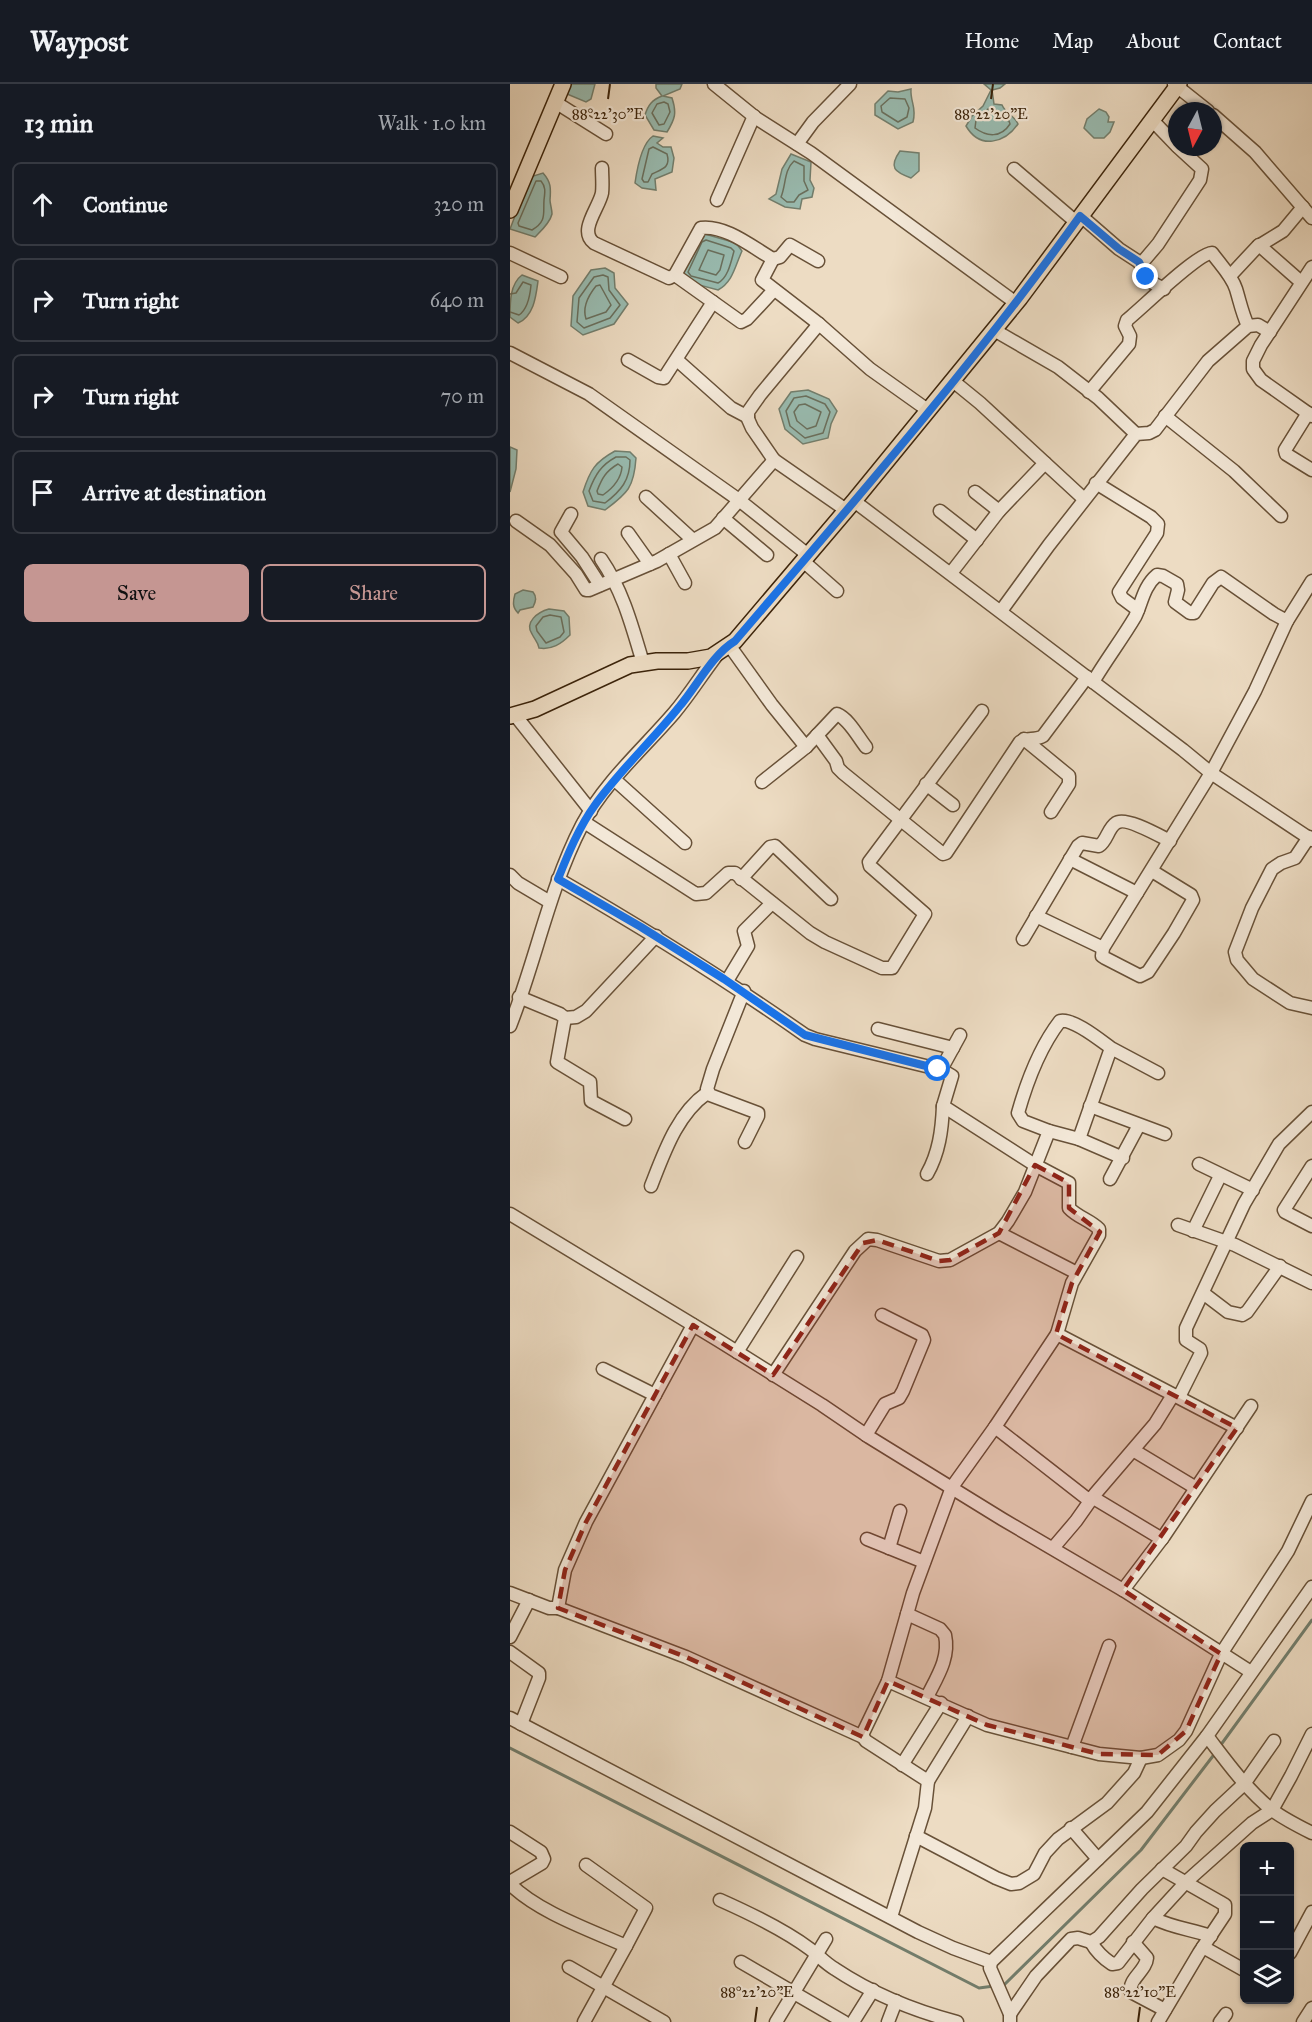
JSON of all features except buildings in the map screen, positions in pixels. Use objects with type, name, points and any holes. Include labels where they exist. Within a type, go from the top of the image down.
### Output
[{"type":"main road","points":[[510,210],[563,84]]},
{"type":"main road","points":[[512,716],[535,709],[630,664],[688,661],[711,657],[735,641],[929,411],[1016,303],[1177,85]]},
{"type":"street","points":[[714,84],[754,116],[797,144],[1016,303]]},
{"type":"street","points":[[797,144],[813,122],[850,84]]},
{"type":"street","points":[[1177,85],[1197,102]]},
{"type":"street","points":[[555,102],[606,134]]},
{"type":"street","points":[[717,200],[754,116]]},
{"type":"street","points":[[1152,120],[1168,136]]},
{"type":"street","points":[[1222,123],[1256,152],[1312,218]]},
{"type":"street","points":[[1141,264],[1168,231],[1200,180],[1202,169],[1188,156]]},
{"type":"street","points":[[603,168],[602,194],[587,232],[589,239],[669,278],[675,275],[701,228],[713,226],[773,259],[780,257],[790,245],[818,261]]},
{"type":"street","points":[[1014,169],[1141,264],[1149,281],[1164,289]]},
{"type":"street","points":[[1230,276],[1259,245],[1283,231],[1303,207]]},
{"type":"street","points":[[1259,245],[1301,282]]},
{"type":"street","points":[[1089,392],[1129,344],[1130,336],[1125,326],[1127,320],[1189,265],[1210,252],[1230,276],[1248,326]]},
{"type":"street","points":[[510,254],[561,277]]},
{"type":"street","points":[[773,259],[762,280],[819,324],[870,369],[929,411]]},
{"type":"street","points":[[1312,267],[1253,361],[1253,369],[1261,380],[1310,414],[1285,450],[1286,453],[1312,470]]},
{"type":"street","points":[[675,275],[738,321],[743,321],[774,290]]},
{"type":"street","points":[[628,360],[661,378],[666,376],[713,302]]},
{"type":"street","points":[[819,324],[748,412],[752,428],[774,460],[850,505],[951,573],[1211,773],[1310,838],[1295,858],[1281,863],[1272,870],[1251,908],[1235,952],[1237,960],[1253,979],[1290,1003],[1312,1008]]},
{"type":"street","points":[[994,330],[1058,367],[1136,434],[1155,430],[1209,361],[1248,326],[1258,326],[1270,332]]},
{"type":"street","points":[[510,352],[590,394],[739,500],[805,558],[837,591]]},
{"type":"street","points":[[677,360],[731,408],[748,417]]},
{"type":"street","points":[[953,381],[1084,499]]},
{"type":"street","points":[[1165,416],[1234,471],[1281,516]]},
{"type":"street","points":[[1001,611],[1096,483],[1136,434]]},
{"type":"street","points":[[516,521],[550,545],[576,574],[586,590],[650,564],[716,528],[774,460]]},
{"type":"street","points":[[951,573],[999,511],[1045,463]]},
{"type":"street","points":[[1096,483],[1151,517],[1158,524],[1157,533],[1119,592],[1122,598],[1138,610]]},
{"type":"street","points":[[975,492],[999,511]]},
{"type":"street","points":[[646,497],[693,540]]},
{"type":"street","points":[[940,511],[977,540]]},
{"type":"street","points":[[571,514],[561,532],[582,557],[600,585]]},
{"type":"street","points":[[723,518],[767,555]]},
{"type":"street","points":[[628,533],[650,564]]},
{"type":"street","points":[[669,554],[684,583]]},
{"type":"street","points":[[602,559],[615,579],[627,608],[643,663]]},
{"type":"street","points":[[817,735],[843,773],[940,853],[946,853],[1020,742],[1035,740],[1043,736],[1090,679],[1138,610],[1140,600],[1149,583],[1157,576],[1163,576],[1177,584],[1175,602],[1192,614],[1197,611],[1213,584],[1221,577],[1264,608],[1287,621]]},
{"type":"street","points":[[1152,871],[1193,897],[1174,933],[1148,972],[1140,976],[1102,956],[1103,948],[1211,773],[1255,691],[1287,621],[1312,581]]},
{"type":"street","points":[[510,1026],[567,854],[587,817],[615,780],[696,688],[725,647],[806,747]]},
{"type":"street","points":[[512,716],[587,817],[696,894],[706,894],[728,873],[733,872],[825,942],[882,968],[892,968],[925,914],[870,866],[869,862],[982,711]]},
{"type":"street","points":[[762,782],[806,747],[837,714],[842,716],[866,747]]},
{"type":"street","points":[[1024,740],[1069,776],[1069,784],[1051,812]]},
{"type":"street","points":[[615,780],[685,843]]},
{"type":"street","points":[[926,784],[953,805]]},
{"type":"street","points":[[1023,939],[1070,859],[1082,843],[1095,846],[1103,843],[1114,823],[1120,821],[1143,828],[1170,841]]},
{"type":"street","points":[[741,879],[770,847],[775,846],[831,899]]},
{"type":"street","points":[[1070,859],[1137,893]]},
{"type":"street","points":[[510,875],[518,883],[550,902]]},
{"type":"street","points":[[558,879],[656,936],[744,992],[805,1035],[940,1069],[952,1076],[943,1106],[942,1127],[934,1161],[927,1174]]},
{"type":"street","points":[[727,981],[748,946],[744,931],[772,903]]},
{"type":"street","points":[[1036,916],[1103,948]]},
{"type":"street","points":[[519,997],[565,1018],[576,1017],[586,1011],[656,936]]},
{"type":"street","points":[[651,1186],[664,1153],[689,1108],[707,1093],[713,1069],[744,992]]},
{"type":"street","points":[[565,1018],[557,1062],[590,1082],[591,1101],[625,1119]]},
{"type":"street","points":[[1123,1158],[1079,1139],[1023,1121],[1018,1113],[1041,1052],[1060,1021],[1066,1020],[1158,1073]]},
{"type":"street","points":[[878,1029],[953,1048]]},
{"type":"street","points":[[940,1069],[960,1035]]},
{"type":"street","points":[[1079,1139],[1111,1047]]},
{"type":"street","points":[[707,1093],[758,1113],[745,1142]]},
{"type":"street","points":[[863,1737],[888,1681],[924,1562],[952,1487],[1057,1334],[1066,1298],[1077,1273],[1099,1235],[1099,1229],[1091,1221],[1069,1208],[1069,1183],[1035,1165],[943,1106]]},
{"type":"street","points":[[1090,1106],[1165,1134]]},
{"type":"street","points":[[1053,1548],[1176,1396],[1201,1353],[1200,1349],[1186,1340],[1186,1328],[1227,1242],[1279,1144],[1312,1112]]},
{"type":"street","points":[[1110,1179],[1139,1125]]},
{"type":"street","points":[[773,1375],[855,1251],[868,1239],[939,1261],[950,1260],[999,1233],[1025,1192],[1049,1131]]},
{"type":"street","points":[[1198,1164],[1253,1190]]},
{"type":"street","points":[[1312,1166],[1284,1210],[1312,1226]]},
{"type":"street","points":[[1194,1231],[1220,1176]]},
{"type":"street","points":[[510,1214],[693,1324],[866,1435],[1123,1590],[1251,1672]]},
{"type":"street","points":[[1178,1225],[1227,1242],[1312,1283]]},
{"type":"street","points":[[999,1233],[1077,1273]]},
{"type":"street","points":[[737,1352],[797,1257]]},
{"type":"street","points":[[1203,1293],[1228,1311],[1242,1316],[1280,1266]]},
{"type":"street","points":[[866,1435],[885,1404],[899,1398],[924,1340],[922,1335],[882,1315]]},
{"type":"street","points":[[558,1608],[565,1570],[586,1522],[693,1324]]},
{"type":"street","points":[[1057,1334],[1237,1428]]},
{"type":"street","points":[[603,1369],[655,1395]]},
{"type":"street","points":[[1123,1590],[1162,1539],[1251,1406]]},
{"type":"street","points":[[995,1427],[1091,1499],[1162,1539]]},
{"type":"street","points":[[1133,1450],[1196,1488]]},
{"type":"street","points":[[888,1681],[987,1725],[1099,1754],[1141,1758],[1158,1755],[1179,1740],[1186,1731],[1221,1654],[1288,1551],[1312,1501]]},
{"type":"street","points":[[889,1548],[900,1511]]},
{"type":"street","points":[[867,1539],[924,1562]]},
{"type":"street","points":[[1010,2018],[990,1968],[991,1962],[1148,1812],[1207,1736],[1312,1587]]},
{"type":"street","points":[[510,1593],[549,1608],[558,1608],[686,1657],[863,1737],[928,1781]]},
{"type":"street","points":[[510,1637],[529,1600]]},
{"type":"street","points":[[907,1614],[939,1629],[945,1635],[944,1665],[927,1697]]},
{"type":"street","points":[[1072,1747],[1109,1646]]},
{"type":"street","points":[[510,1652],[538,1673],[539,1678],[516,1721],[891,1917],[953,1948],[991,1962]]},
{"type":"street","points":[[902,1765],[941,1703]]},
{"type":"street","points":[[891,1917],[925,1808],[928,1781],[968,1716]]},
{"type":"street","points":[[1010,2018],[1036,1976],[1071,1940],[1078,1938],[1091,1942],[1108,1962],[1115,1964],[1186,1882],[1252,1824],[1272,1810],[1292,1776],[1312,1734]]},
{"type":"street","points":[[1207,1736],[1244,1784],[1272,1810],[1312,1833]]},
{"type":"street","points":[[1091,1942],[1099,1937],[1186,1846],[1215,1811],[1244,1784],[1274,1741]]},
{"type":"street","points":[[916,1836],[996,1878],[1011,1884],[1025,1881],[1034,1874],[1045,1853],[1071,1828],[1107,1803],[1134,1773],[1141,1758]]},
{"type":"street","points":[[1071,1828],[1098,1859]]},
{"type":"street","points":[[510,1832],[541,1852],[544,1859],[542,1863],[510,1883],[522,1896],[626,1946]]},
{"type":"street","points":[[584,2022],[646,1908],[586,1865]]},
{"type":"street","points":[[1158,2022],[1225,1914],[1225,1905],[1162,1869]]},
{"type":"street","points":[[720,1900],[770,1926],[816,1954],[835,1969],[873,1990],[896,2001],[957,2022]]},
{"type":"street","points":[[1292,1950],[1312,1912]]},
{"type":"street","points":[[1153,1918],[1173,1927],[1190,1929],[1211,1936]]},
{"type":"street","points":[[776,2022],[826,1939]]},
{"type":"street","points":[[1133,1942],[1148,1958],[1147,1963],[1130,1984],[1131,1992],[1165,2010]]},
{"type":"street","points":[[1203,1947],[1240,1967]]},
{"type":"street","points":[[741,1962],[844,2022]]},
{"type":"street","points":[[569,1967],[664,2022]]},
{"type":"street","points":[[853,2022],[873,1990]]},
{"type":"street","points":[[888,2022],[896,2001]]},
{"type":"street","points":[[1303,2022],[1312,2008]]},
{"type":"highlighted area","points":[[1035,1165],[1069,1183],[1069,1208],[1100,1232],[1072,1283],[1056,1334],[1237,1428],[1123,1590],[1221,1654],[1186,1731],[1158,1755],[1099,1754],[987,1725],[888,1681],[863,1737],[686,1657],[558,1608],[565,1570],[586,1522],[693,1325],[773,1375],[863,1243],[877,1240],[939,1261],[950,1260],[999,1233]]},
{"type":"water","points":[[568,84],[595,84],[591,99],[586,102],[567,94]]},
{"type":"water","points":[[656,84],[682,84],[680,89],[663,96],[672,98],[675,112],[667,132],[654,130],[645,115],[651,103],[662,96]]},
{"type":"water","points":[[984,84],[1005,84],[992,90],[994,104],[1002,105],[1018,124],[1006,136],[992,141],[978,138],[966,126],[972,116],[983,106],[991,90]]},
{"type":"water","points":[[911,89],[913,122],[898,129],[875,115],[875,104],[888,91],[898,92]]},
{"type":"water","points":[[1099,109],[1106,112],[1109,117],[1108,122],[1114,122],[1110,132],[1104,138],[1094,138],[1084,128],[1087,119]]},
{"type":"water","points":[[653,136],[663,138],[657,143],[663,147],[671,147],[674,158],[672,172],[655,179],[656,190],[642,188],[635,183],[638,164],[645,145]]},
{"type":"water","points":[[900,151],[919,153],[919,171],[911,178],[895,169],[894,162]]},
{"type":"water","points":[[791,154],[811,162],[810,180],[814,188],[812,197],[802,199],[800,209],[785,207],[769,199],[776,194],[782,169]]},
{"type":"water","points":[[543,173],[548,179],[550,189],[552,214],[549,221],[535,237],[510,229],[530,177]]},
{"type":"water","points":[[705,234],[736,243],[742,251],[727,283],[718,290],[684,281],[681,270],[698,236]]},
{"type":"water","points":[[605,268],[614,273],[615,288],[628,304],[614,324],[583,335],[571,326],[573,296],[591,270]]},
{"type":"water","points":[[522,275],[538,281],[531,311],[518,323],[510,317],[511,299],[515,283]]},
{"type":"water","points":[[808,390],[829,399],[837,411],[828,438],[803,444],[785,429],[779,409],[791,392]]},
{"type":"water","points":[[510,447],[517,450],[516,469],[510,492]]},
{"type":"water","points":[[615,451],[630,452],[636,458],[631,483],[624,494],[605,510],[588,506],[583,492],[588,478],[598,463]]},
{"type":"water","points":[[523,590],[533,592],[535,601],[533,607],[520,610],[518,613],[513,602],[514,597]]},
{"type":"water","points":[[549,609],[564,611],[569,617],[570,635],[556,646],[539,648],[530,630],[530,625],[533,618]]},
{"type":"waterway","points":[[1220,1746],[1312,1620]]},
{"type":"waterway","points":[[510,1748],[979,1988],[994,1986]]},
{"type":"waterway","points":[[1000,1986],[1003,1986],[1141,1850],[1216,1752]]},
{"type":"route","points":[[938,1069],[805,1035],[724,979],[558,879],[567,854],[593,807],[696,688],[715,658],[735,641],[929,411],[1020,298],[1080,216],[1119,249],[1139,262],[1143,266],[1146,277]]}]
